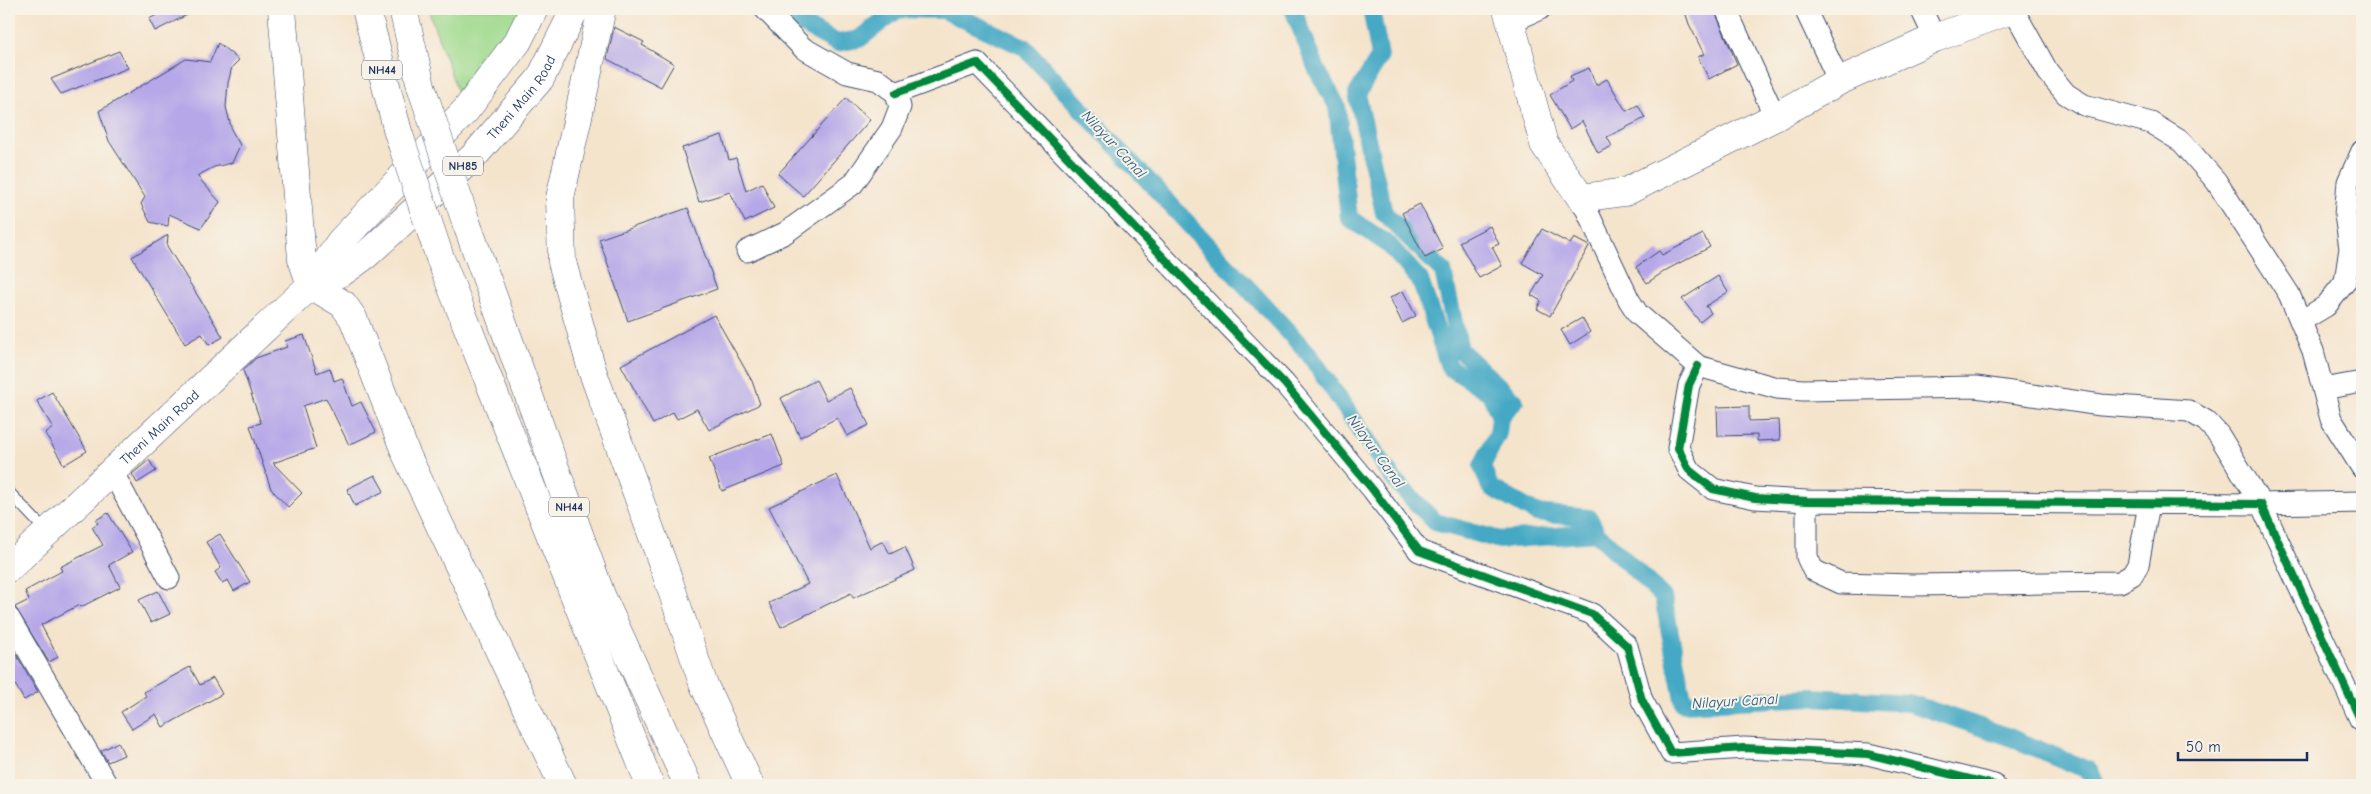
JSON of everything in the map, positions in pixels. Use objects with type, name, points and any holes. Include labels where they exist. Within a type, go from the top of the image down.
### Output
[{"type":"main road","points":[[282,9],[302,259],[311,286],[343,304],[353,318],[406,454],[563,785]]},
{"type":"main road","name":"NH44","points":[[366,9],[398,132],[440,258],[650,785]]},
{"type":"main road","name":"NH44","points":[[403,9],[421,86],[466,222],[600,595],[688,785]]},
{"type":"main road","name":"Theni Main Road","points":[[9,568],[311,286],[340,242],[466,110],[518,40],[534,9]]},
{"type":"main road","name":"Theni Main Road","points":[[311,286],[344,271],[366,255],[474,156],[540,78],[575,9]]},
{"type":"main road","points":[[599,9],[601,13],[560,198],[562,262],[592,370],[665,570],[703,682],[750,785]]},
{"type":"main road","points":[[1509,15],[1544,144],[1581,198],[1625,192],[1776,117],[1839,81],[1934,38],[2013,9]]},
{"type":"street","points":[[747,251],[785,233],[853,184],[892,128],[900,107],[896,93],[878,80],[847,73],[803,48],[765,9]]},
{"type":"street","points":[[1509,15],[1540,9]]},
{"type":"street","points":[[1726,9],[1776,117]]},
{"type":"street","points":[[1805,9],[1839,81]]},
{"type":"street","points":[[1921,9],[1934,38]]},
{"type":"street","points":[[2013,9],[2048,72],[2066,94],[2084,105],[2151,123],[2182,142],[2216,181],[2289,294],[2313,351],[2331,419],[2362,468]]},
{"type":"street","points":[[896,93],[977,64],[1284,383],[1373,490],[1420,551],[1592,614],[1627,646],[1642,700],[1671,753],[1744,748],[1868,754],[1994,785]]},
{"type":"street","points":[[2301,321],[2326,306],[2345,282],[2350,248],[2344,215],[2348,182],[2362,151]]},
{"type":"street","points":[[1581,198],[1629,300],[1638,314],[1698,366],[1777,388],[1802,390],[1976,387],[2101,404],[2189,411],[2206,421],[2219,435],[2261,504],[2360,720]]},
{"type":"street","points":[[1698,366],[1689,385],[1678,448],[1689,470],[1713,489],[1755,498],[1807,501],[2149,504],[2362,502]]},
{"type":"street","points":[[2323,389],[2362,382]]},
{"type":"street","points":[[112,471],[169,578]]},
{"type":"street","points":[[1807,501],[1806,557],[1813,570],[1841,583],[1913,585],[2120,582],[2132,575],[2138,565],[2149,504]]},
{"type":"street","points":[[9,618],[107,785]]},
{"type":"lane","points":[[9,492],[47,532]]},
{"type":"green space","points":[[428,9],[524,9],[461,102]]},
{"type":"building","points":[[169,9],[199,9],[155,31],[149,19]]},
{"type":"building","points":[[1684,9],[1714,9],[1737,64],[1709,79],[1698,57],[1704,54],[1689,24]]},
{"type":"building","points":[[614,27],[644,42],[642,45],[674,64],[661,87],[607,59]]},
{"type":"building","points":[[218,43],[239,60],[232,67],[228,83],[226,107],[232,131],[240,145],[232,163],[214,167],[197,176],[220,202],[201,228],[169,214],[168,226],[150,222],[141,204],[145,197],[109,141],[99,111],[186,59],[210,62]]},
{"type":"building","points":[[119,51],[128,68],[61,94],[51,79]]},
{"type":"building","points":[[1589,68],[1596,85],[1607,79],[1626,111],[1638,105],[1645,118],[1607,137],[1612,146],[1598,153],[1582,121],[1570,129],[1550,95],[1572,81],[1570,76]]},
{"type":"building","points":[[846,98],[870,120],[803,196],[778,174]]},
{"type":"building","points":[[722,135],[729,160],[736,158],[746,191],[762,183],[774,208],[745,222],[730,192],[699,202],[682,148]]},
{"type":"building","points":[[1420,204],[1443,249],[1425,258],[1402,213]]},
{"type":"building","points":[[688,208],[717,289],[628,321],[599,239]]},
{"type":"building","points":[[1490,226],[1499,244],[1492,247],[1502,266],[1479,278],[1459,242]]},
{"type":"building","points":[[1542,229],[1570,244],[1574,238],[1589,246],[1550,316],[1537,309],[1541,301],[1531,295],[1543,275],[1522,263]]},
{"type":"building","points":[[1703,234],[1710,247],[1668,269],[1647,283],[1636,267],[1659,251],[1662,255]]},
{"type":"building","points":[[168,235],[167,246],[223,337],[209,345],[202,334],[185,344],[132,257]]},
{"type":"building","points":[[1718,276],[1728,292],[1706,306],[1711,313],[1700,322],[1682,299]]},
{"type":"building","points":[[1403,291],[1416,316],[1402,323],[1390,298]]},
{"type":"building","points":[[714,315],[752,381],[760,404],[709,430],[697,409],[677,419],[673,412],[653,424],[621,365]]},
{"type":"building","points":[[1582,318],[1590,332],[1570,345],[1561,330]]},
{"type":"building","points":[[304,335],[317,373],[330,368],[334,381],[342,378],[352,406],[361,402],[376,432],[349,445],[326,398],[303,406],[316,448],[273,463],[302,493],[288,507],[271,489],[250,426],[261,423],[243,370],[256,358],[287,347],[285,341]]},
{"type":"building","points":[[816,380],[826,400],[850,388],[869,425],[847,436],[837,418],[800,437],[781,398]]},
{"type":"building","points":[[52,392],[87,451],[64,465],[45,433],[53,428],[37,401]]},
{"type":"building","points":[[1749,406],[1749,421],[1779,420],[1780,440],[1757,441],[1757,435],[1718,436],[1717,407]]},
{"type":"building","points":[[772,434],[784,466],[722,491],[709,458]]},
{"type":"building","points":[[149,460],[156,471],[137,483],[132,474]]},
{"type":"building","points":[[375,475],[384,491],[355,506],[347,489]]},
{"type":"building","points":[[837,475],[870,548],[883,541],[890,554],[905,547],[915,570],[853,598],[851,593],[781,627],[769,603],[808,584],[769,507]]},
{"type":"building","points":[[108,513],[132,552],[109,565],[120,587],[81,607],[79,605],[41,625],[58,657],[49,662],[15,607],[29,600],[25,591],[62,571],[60,567],[103,545],[92,527],[98,523],[96,520]]},
{"type":"building","points":[[220,534],[250,582],[234,591],[228,580],[222,583],[215,572],[221,568],[206,542]]},
{"type":"building","points":[[158,591],[170,614],[151,623],[139,600]]},
{"type":"building","points":[[9,642],[38,692],[24,700],[9,674]]},
{"type":"building","points":[[190,667],[200,685],[213,678],[222,694],[163,727],[156,714],[132,729],[121,712],[146,696],[144,692]]},
{"type":"building","points":[[118,742],[124,755],[108,762],[101,751]]},
{"type":"waterway","name":"Nilayur Canal","points":[[789,9],[797,21],[837,43],[859,39],[898,9],[944,10],[1024,47],[1309,354],[1394,480],[1435,522],[1500,540],[1597,533],[1663,597],[1684,704],[1812,697],[1910,703],[2007,736],[2090,771],[2097,785]]},
{"type":"waterway","points":[[1293,9],[1317,70],[1337,106],[1349,218],[1389,245],[1420,280],[1449,367],[1490,393],[1500,417],[1498,433],[1482,466],[1490,487],[1536,513],[1589,518],[1597,533]]},
{"type":"waterway","points":[[1371,9],[1380,56],[1357,94],[1384,213],[1443,271],[1460,350],[1515,401],[1500,417]]},
{"type":"cycle path","points":[[896,93],[977,63],[1284,383],[1373,490],[1419,551],[1592,614],[1627,646],[1642,700],[1671,753],[1744,748],[1868,754],[1994,785]]},
{"type":"cycle path","points":[[1698,366],[1689,385],[1678,448],[1689,470],[1713,489],[1755,498],[1807,501],[2261,504],[2360,719]]}]
